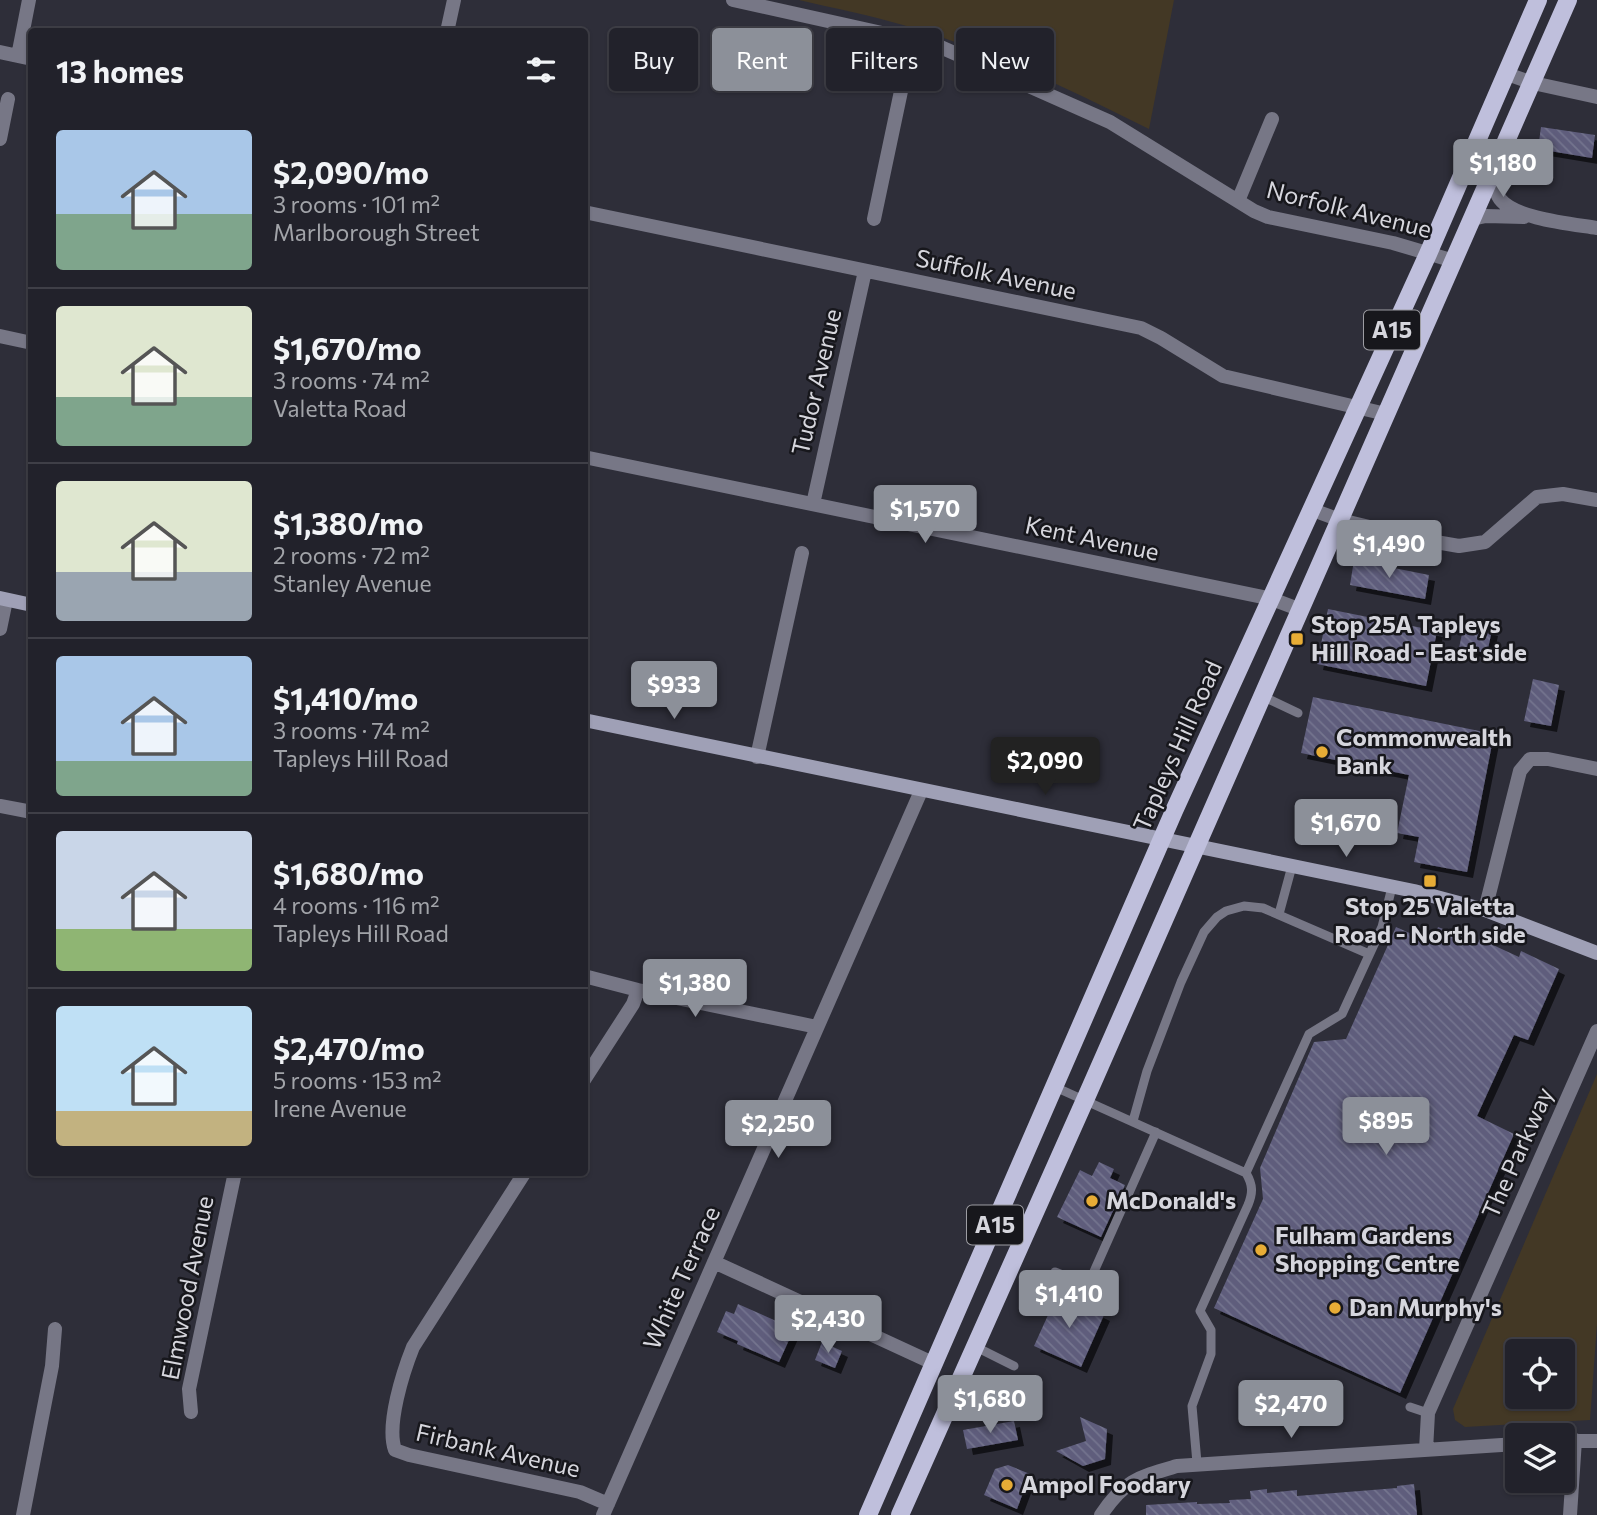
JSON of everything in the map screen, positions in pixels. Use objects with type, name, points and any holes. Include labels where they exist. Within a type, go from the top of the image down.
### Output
[{"type":"main road","name":"Tapleys Hill Road","points":[[867,1515],[1162,839],[1428,254],[1538,0]]},
{"type":"main road","name":"A15","points":[[900,1515],[1568,0]]},
{"type":"street","points":[[0,52],[25,57],[29,0]]},
{"type":"street","points":[[448,28],[454,0]]},
{"type":"street","name":"Norfolk Avenue","points":[[733,0],[862,28]]},
{"type":"street","name":"Norfolk Avenue","points":[[942,48],[1110,122],[1268,217],[1393,243],[1454,261]]},
{"type":"street","points":[[1507,74],[1533,83],[1597,97]]},
{"type":"street","points":[[874,219],[901,91]]},
{"type":"street","points":[[0,139],[8,99]]},
{"type":"street","points":[[1238,201],[1272,119]]},
{"type":"street","points":[[1490,178],[1500,200],[1512,208],[1539,218]]},
{"type":"street","name":"Suffolk Avenue","points":[[588,213],[1141,328],[1223,376],[1386,414]]},
{"type":"street","points":[[1472,219],[1486,216],[1539,218],[1597,228]]},
{"type":"street","name":"Tudor Avenue","points":[[813,504],[865,271]]},
{"type":"street","points":[[0,336],[28,342]]},
{"type":"street","name":"Kent Avenue","points":[[588,458],[1272,599],[1301,610]]},
{"type":"street","points":[[1310,509],[1340,520],[1459,546],[1485,542],[1537,497],[1563,494],[1597,500]]},
{"type":"street","points":[[757,757],[802,553]]},
{"type":"street","points":[[0,629],[3,599],[28,604]]},
{"type":"street","points":[[588,721],[1392,887],[1485,910],[1597,953]]},
{"type":"street","points":[[1485,910],[1520,771],[1530,760],[1548,759],[1597,769]]},
{"type":"street","name":"White Terrace","points":[[606,1509],[921,791]]},
{"type":"street","points":[[0,806],[28,811]]},
{"type":"street","points":[[588,977],[817,1027]]},
{"type":"street","points":[[588,1074],[633,1004],[638,990]]},
{"type":"street","name":"The Parkway","points":[[1426,1450],[1428,1413],[1597,1031]]},
{"type":"street","name":"Elmwood Avenue","points":[[191,1412],[189,1389],[233,1176]]},
{"type":"street","name":"Firbank Avenue","points":[[522,1176],[414,1347],[405,1366],[391,1437],[395,1450],[580,1492],[606,1509]]},
{"type":"street","points":[[715,1262],[935,1364]]},
{"type":"street","points":[[23,1515],[52,1366],[55,1329]]},
{"type":"street","points":[[1575,1440],[1597,1441]]},
{"type":"street","points":[[1101,1515],[1115,1494],[1138,1477],[1177,1466],[1505,1445]]},
{"type":"street","points":[[1570,1493],[1570,1515]]},
{"type":"lane","points":[[1262,696],[1298,713]]},
{"type":"lane","points":[[1279,914],[1292,866]]},
{"type":"lane","points":[[1246,1173],[1303,1044],[1312,1031],[1342,1014],[1383,923],[1392,887]]},
{"type":"lane","points":[[1133,1121],[1147,1071],[1181,982],[1208,925],[1226,911],[1244,906],[1263,908],[1369,954]]},
{"type":"lane","points":[[1055,1087],[1246,1173],[1252,1184],[1252,1195],[1200,1311],[1211,1331],[1211,1354],[1192,1406],[1197,1463]]},
{"type":"lane","points":[[1055,1272],[1088,1285],[1156,1132]]},
{"type":"lane","points":[[976,1347],[1014,1366]]},
{"type":"lane","points":[[1410,1407],[1428,1413]]},
{"type":"shaded area","points":[[799,0],[1174,0],[1149,129],[1054,83],[1054,28],[956,28],[956,42],[942,37],[942,28],[912,28]]},
{"type":"shaded area","points":[[1597,1074],[1597,1324],[1590,1420],[1465,1427],[1455,1420],[1453,1409]]},
{"type":"building","points":[[1541,127],[1595,135],[1592,158],[1538,149]]},
{"type":"building","points":[[1354,560],[1429,575],[1425,599],[1350,585]]},
{"type":"building","points":[[1328,609],[1437,631],[1426,686],[1317,664]]},
{"type":"building","points":[[1464,624],[1492,630],[1487,653],[1459,648]]},
{"type":"building","points":[[1533,679],[1559,685],[1551,726],[1524,721]]},
{"type":"building","points":[[1313,697],[1494,734],[1467,872],[1414,862],[1419,837],[1397,833],[1409,775],[1301,753]]},
{"type":"building","name":"Fulham Gardens Shopping Centre","points":[[1396,927],[1432,943],[1438,927],[1478,943],[1480,939],[1519,957],[1521,951],[1559,969],[1528,1040],[1514,1035],[1477,1116],[1514,1134],[1400,1393],[1214,1308],[1263,1199],[1260,1168],[1314,1042],[1346,1039]]},
{"type":"building","name":"McDonald's","points":[[1099,1162],[1114,1169],[1110,1178],[1125,1185],[1101,1237],[1057,1217],[1080,1170],[1092,1176]]},
{"type":"building","points":[[1058,1293],[1104,1315],[1081,1367],[1034,1346]]},
{"type":"building","points":[[738,1304],[794,1329],[779,1362],[717,1332],[726,1311],[734,1314]]},
{"type":"building","points":[[822,1342],[842,1351],[835,1368],[815,1360]]},
{"type":"building","points":[[1080,1417],[1107,1429],[1105,1459],[1083,1466],[1056,1451],[1086,1441]]},
{"type":"building","points":[[1014,1421],[1018,1440],[967,1449],[963,1430]]},
{"type":"building","name":"Ampol Foodary","points":[[1008,1465],[1030,1474],[1017,1509],[984,1495],[995,1469]]},
{"type":"building","points":[[1414,1484],[1417,1515],[1146,1515],[1146,1505],[1230,1503],[1229,1500],[1251,1499],[1250,1491],[1267,1489],[1267,1493],[1297,1490],[1297,1496],[1397,1488]]},
{"type":"place","name":"Stop 25A Tapleys Hill Road - East side","points":[[1297,639]]},
{"type":"place","name":"Commonwealth Bank","points":[[1322,752]]},
{"type":"place","name":"Stop 25 Valetta Road - North side","points":[[1430,881]]},
{"type":"place","name":"McDonald's","points":[[1092,1201]]},
{"type":"place","name":"Fulham Gardens Shopping Centre","points":[[1261,1250]]},
{"type":"place","name":"Dan Murphy's","points":[[1335,1308]]},
{"type":"place","name":"Ampol Foodary","points":[[1007,1485]]}]
